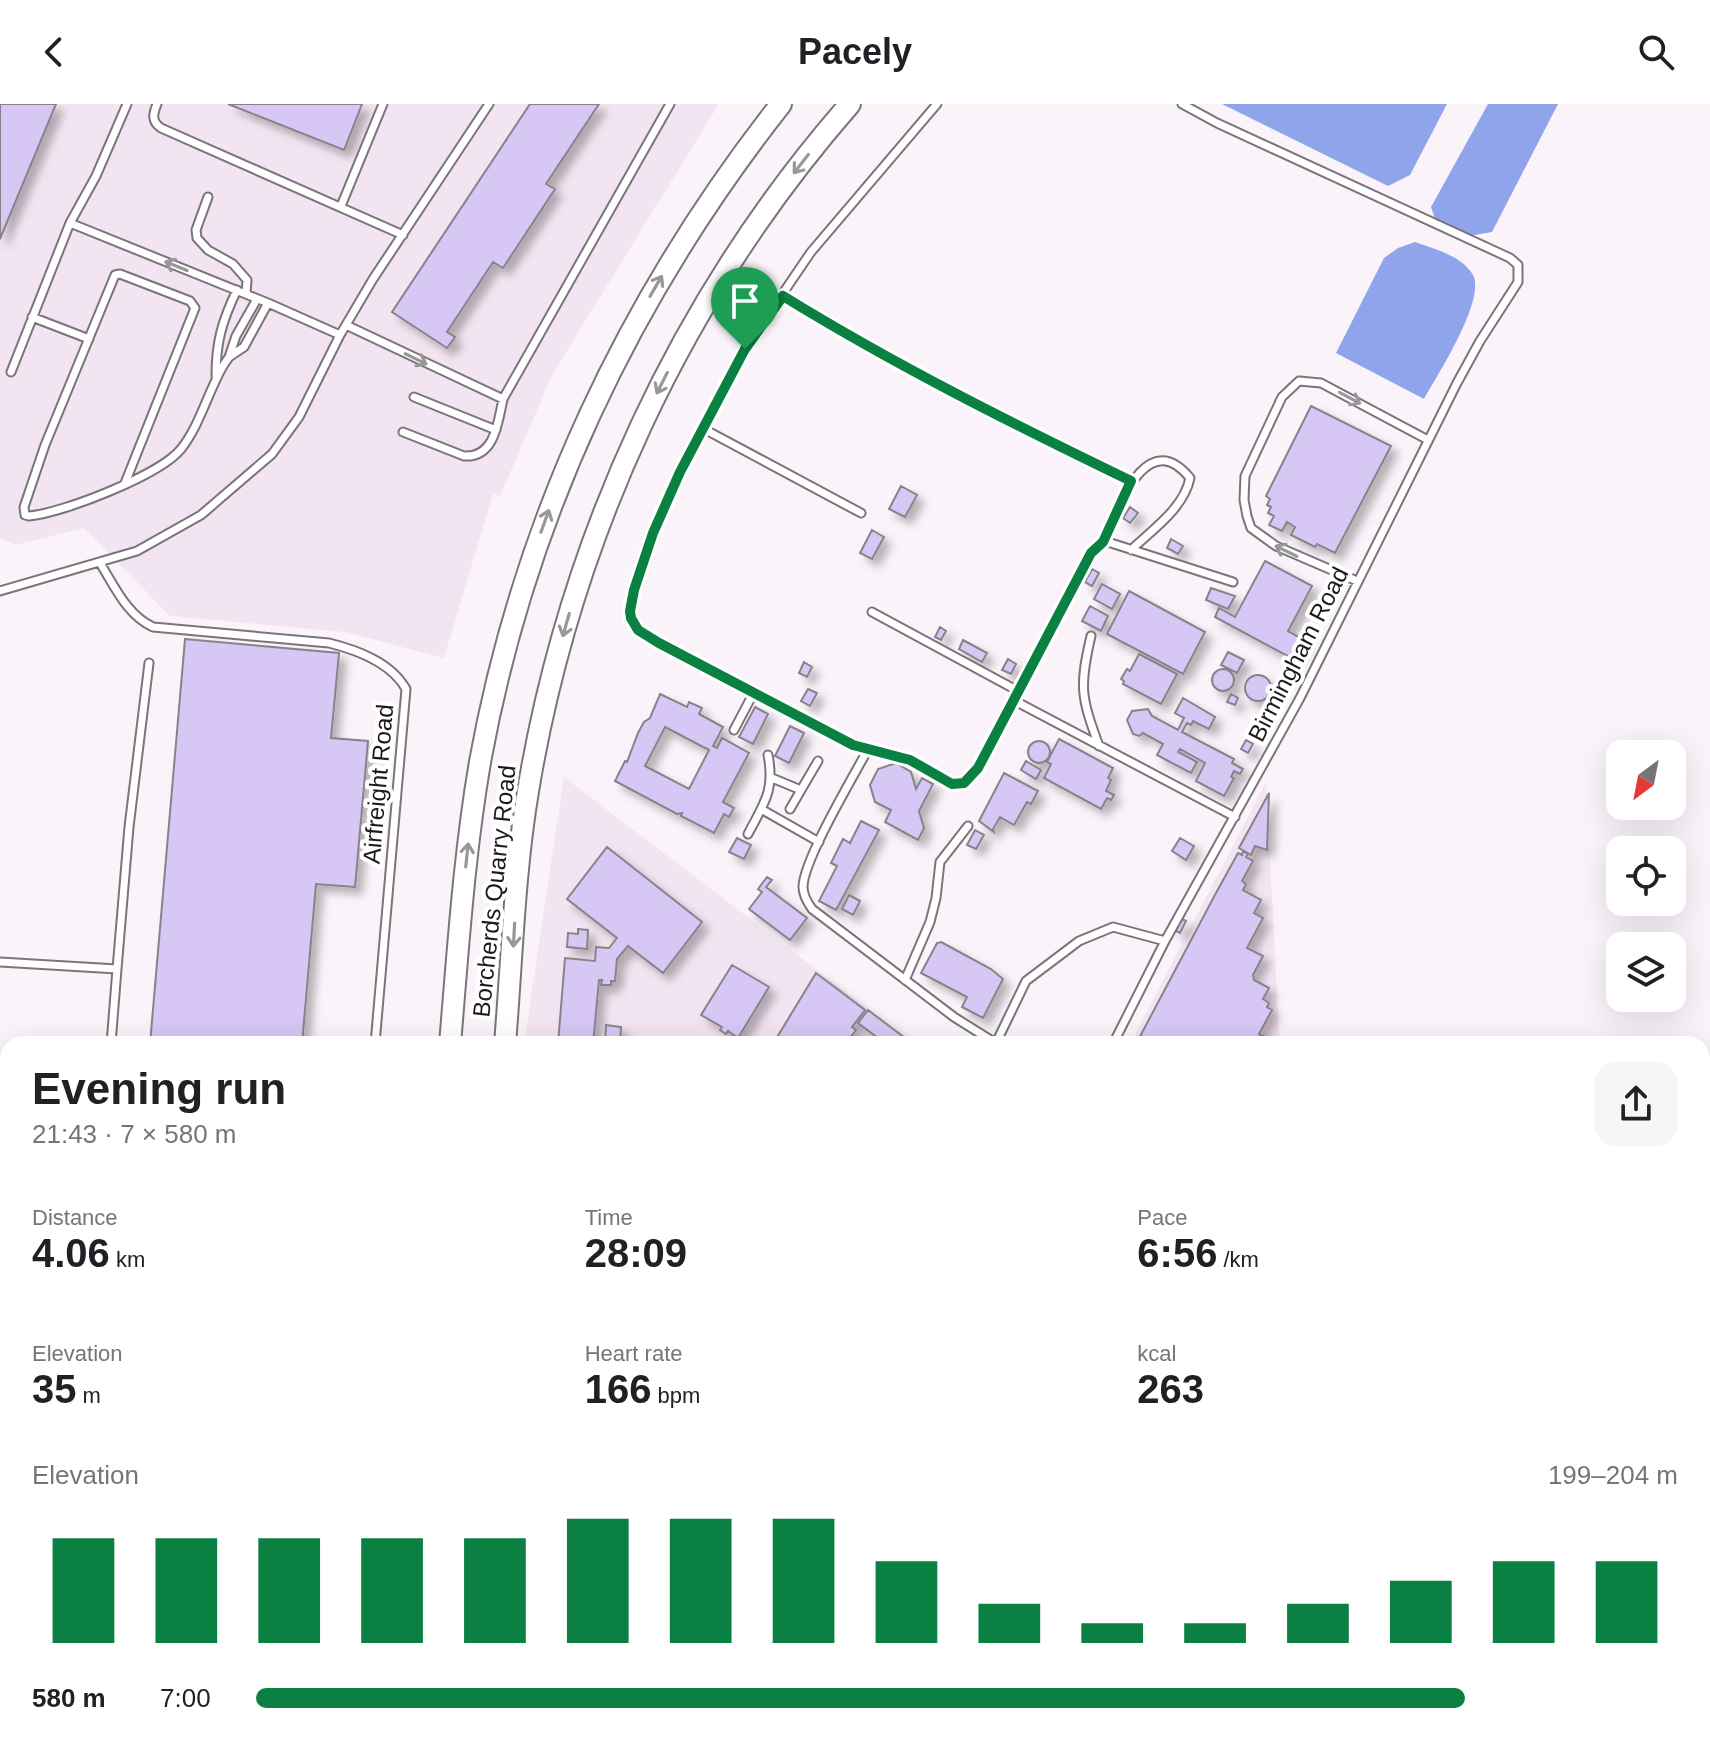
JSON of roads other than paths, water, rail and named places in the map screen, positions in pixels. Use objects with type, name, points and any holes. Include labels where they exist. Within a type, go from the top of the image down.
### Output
[{"type":"main road","name":"Borcherds Quarry Road","points":[[451,1036],[467,855],[480,762],[505,647],[540,535],[581,431],[646,302],[720,185],[781,104]]},
{"type":"main road","name":"Borcherds Quarry Road","points":[[506,1036],[516,887],[532,770],[560,643],[601,520],[648,411],[703,307],[775,199],[850,104]]},
{"type":"lane","points":[[11,372],[70,223],[96,176],[127,104]]},
{"type":"lane","points":[[157,104],[153,116],[156,125],[161,128],[403,235]]},
{"type":"lane","points":[[341,206],[383,104]]},
{"type":"lane","points":[[0,591],[137,551],[201,515],[272,454],[299,417],[346,325],[489,104]]},
{"type":"lane","points":[[403,432],[464,456],[475,457],[484,452],[496,430],[503,399],[670,104]]},
{"type":"lane","points":[[937,104],[811,252],[745,349],[653,533],[634,590],[631,618],[638,630],[659,643],[835,737],[867,751],[910,760],[952,784],[964,783],[978,768],[1091,553],[1103,542],[1131,481],[1150,465],[1162,461],[1179,465],[1190,478],[1187,492],[1172,511],[1131,550]]},
{"type":"lane","name":"Birmingham Road","points":[[1117,1036],[1165,941],[1300,698],[1480,341],[1518,282],[1518,265],[1510,258],[1182,104]]},
{"type":"lane","points":[[208,197],[196,230],[197,238],[208,250],[239,269],[247,280],[246,294]]},
{"type":"lane","points":[[70,223],[340,335]]},
{"type":"lane","points":[[125,483],[195,308],[190,301],[116,274],[45,445],[23,511],[25,515],[34,516],[66,507],[125,483],[163,466],[181,448],[257,299]]},
{"type":"lane","points":[[216,379],[217,344],[222,321],[237,290]]},
{"type":"lane","points":[[783,296],[899,363],[1131,481]]},
{"type":"lane","points":[[229,357],[244,347],[268,303]]},
{"type":"lane","points":[[32,317],[89,339]]},
{"type":"lane","points":[[346,325],[503,399]]},
{"type":"lane","points":[[1357,581],[1292,554],[1251,528],[1244,500],[1245,476],[1282,397],[1299,381],[1321,383],[1428,440]]},
{"type":"lane","points":[[414,397],[496,430]]},
{"type":"lane","points":[[704,429],[861,513]]},
{"type":"lane","points":[[1103,542],[1233,582]]},
{"type":"lane","name":"Airfreight Road","points":[[100,563],[122,601],[137,618],[153,627],[329,643],[370,658],[400,678],[406,689],[376,1036]]},
{"type":"lane","points":[[872,612],[1018,691]]},
{"type":"lane","points":[[1091,636],[1083,670],[1083,696],[1099,746]]},
{"type":"lane","points":[[112,1036],[129,827],[149,663]]},
{"type":"lane","points":[[734,730],[754,692]]},
{"type":"lane","points":[[1013,700],[1235,817]]},
{"type":"lane","points":[[867,751],[819,842],[803,885],[808,904],[982,1036]]},
{"type":"lane","points":[[748,834],[772,778],[768,755]]},
{"type":"lane","points":[[790,809],[818,761]]},
{"type":"lane","points":[[772,778],[801,790]]},
{"type":"lane","points":[[761,809],[819,842]]},
{"type":"lane","points":[[905,980],[930,922],[940,862],[968,826]]},
{"type":"lane","points":[[1001,1036],[1026,981],[1079,941],[1113,927],[1165,941]]},
{"type":"lane","points":[[0,962],[117,969]]},
{"type":"water","points":[[1222,104],[1447,104],[1410,175],[1388,186]]},
{"type":"water","points":[[1488,104],[1558,104],[1492,232],[1469,236],[1435,219],[1431,207]]},
{"type":"water","points":[[1415,242],[1462,263],[1473,275],[1475,287],[1467,319],[1424,399],[1336,353],[1384,258],[1398,248]]}]
